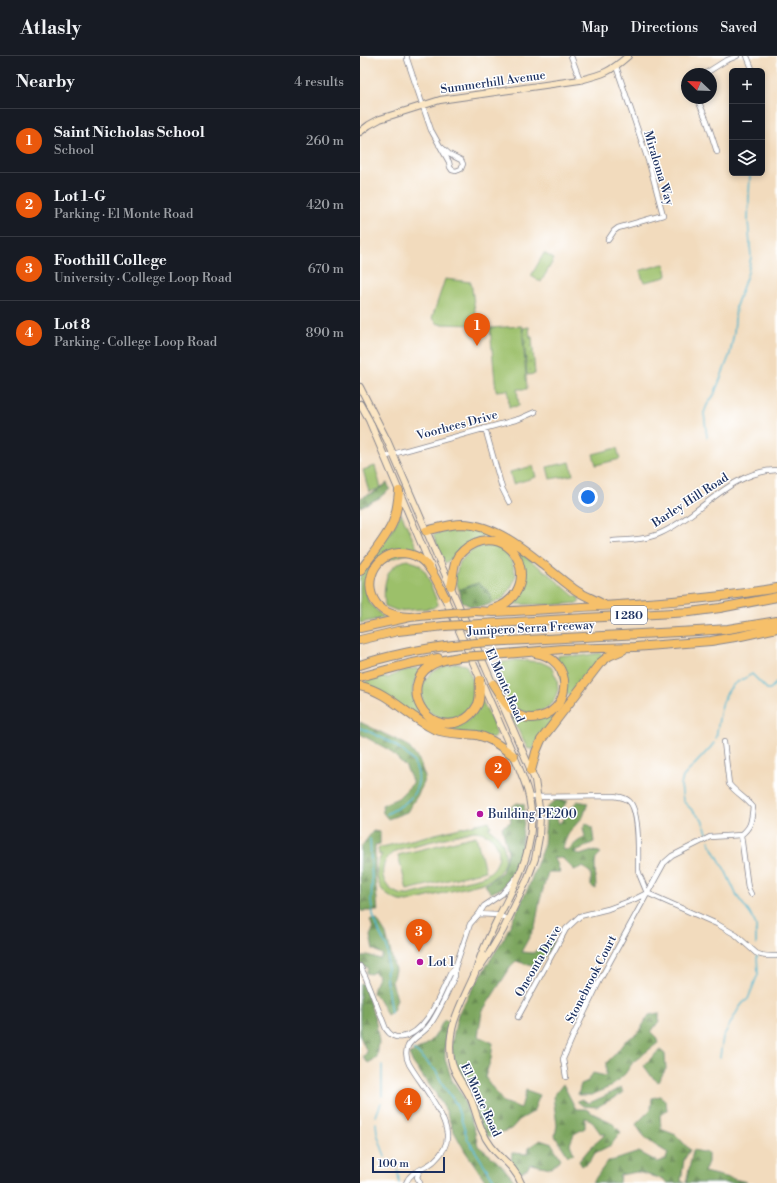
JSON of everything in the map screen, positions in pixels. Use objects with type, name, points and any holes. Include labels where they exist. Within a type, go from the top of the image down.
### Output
[{"type":"highway","points":[[360,571],[390,528],[396,515],[399,491]]},
{"type":"highway","points":[[426,531],[450,525],[462,524],[475,525],[492,531],[514,543],[574,589],[604,605]]},
{"type":"highway","points":[[444,596],[430,570],[420,558],[410,554],[395,554],[384,558],[376,566],[371,577],[370,582],[372,595],[379,606],[387,612],[401,617],[410,617],[492,609],[502,606],[515,594],[520,584],[521,571],[518,561],[512,552],[504,545],[489,541],[479,542],[462,551],[456,562],[451,586]]},
{"type":"highway","points":[[475,611],[494,612],[690,600],[777,588]]},
{"type":"highway","name":"Junipero Serra Freeway","points":[[360,640],[398,631],[445,626],[690,612],[728,607],[777,597]]},
{"type":"highway","points":[[360,628],[410,617]]},
{"type":"highway","name":"Junipero Serra Freeway","points":[[360,665],[402,653],[452,645],[728,629],[777,621]]},
{"type":"highway","points":[[360,677],[420,661],[445,657],[493,655],[563,649],[635,647],[711,641],[777,628]]},
{"type":"highway","points":[[531,771],[541,740],[596,667],[609,656],[620,650],[635,647]]},
{"type":"highway","points":[[493,684],[508,707],[523,717],[530,718],[542,716],[548,714],[557,706],[564,693],[565,686],[563,673],[556,663],[546,656],[539,654],[512,653]]},
{"type":"highway","points":[[459,657],[434,663],[424,670],[416,693],[419,704],[424,713],[432,720],[442,723],[452,724],[462,721],[472,713],[478,703],[480,697],[480,680]]},
{"type":"highway","points":[[360,686],[378,692],[434,728],[451,733],[471,734],[484,737],[495,742],[514,756]]},
{"type":"street","points":[[407,56],[417,93],[423,105],[430,130],[449,162],[452,170],[456,171],[461,169],[463,164],[461,160],[449,154],[439,145]]},
{"type":"street","points":[[571,56],[580,80]]},
{"type":"street","name":"Summerhill Avenue","points":[[360,132],[380,119],[440,100],[580,80],[602,75],[628,56]]},
{"type":"street","points":[[714,68],[724,61],[737,56]]},
{"type":"street","points":[[746,56],[752,68]]},
{"type":"street","name":"Miraloma Way","points":[[608,240],[618,228],[663,215],[650,166],[616,66]]},
{"type":"street","points":[[700,104],[717,152]]},
{"type":"street","name":"El Monte Road","points":[[360,387],[386,437],[535,780],[538,796],[540,826],[538,849],[531,870],[508,919],[488,955],[475,972]]},
{"type":"street","name":"El Monte Road","points":[[360,404],[369,420],[514,756],[529,797],[532,825],[529,847],[514,887],[482,952],[475,972],[463,997],[456,1015],[451,1042],[451,1059],[455,1071],[470,1098],[483,1134],[492,1148],[518,1175],[521,1183]]},
{"type":"street","name":"Voorhees Drive","points":[[384,457],[519,419],[535,412]]},
{"type":"street","points":[[485,428],[502,488],[509,502]]},
{"type":"street","name":"Barley Hill Road","points":[[613,541],[659,534],[695,511],[739,479],[754,474],[777,470]]},
{"type":"street","points":[[724,742],[730,784],[734,790],[748,800],[753,807],[751,822],[747,830],[741,835],[748,888],[751,894]]},
{"type":"street","points":[[529,797],[614,796],[622,797],[629,801],[636,813],[638,870],[647,893],[717,924],[736,936],[760,955],[777,956]]},
{"type":"street","name":"Stonebrook Court","points":[[566,1077],[563,1059],[573,1036],[601,978],[664,862],[672,856],[710,837],[741,835]]},
{"type":"street","points":[[406,1183],[412,1174],[435,1161],[443,1149],[446,1139],[446,1132],[442,1117],[409,1064],[406,1058],[407,1050],[411,1042],[426,1030],[434,1020],[455,976],[455,968],[470,924],[484,906],[508,889],[516,878],[524,862]]},
{"type":"street","name":"Oneonta Drive","points":[[518,1017],[566,929],[580,916],[608,909],[647,893]]},
{"type":"street","points":[[479,914],[500,915],[508,919]]},
{"type":"street","points":[[360,966],[386,1029],[392,1035],[400,1037],[410,1034],[423,1024],[450,974],[455,968]]},
{"type":"street","points":[[420,1183],[417,1175],[424,1168]]},
{"type":"green space","points":[[544,253],[554,259],[541,282],[531,276]]},
{"type":"green space","points":[[663,264],[665,265],[666,277],[645,282],[643,281],[640,271]]},
{"type":"green space","points":[[445,279],[471,282],[477,325],[438,324],[432,318]]},
{"type":"green space","points":[[522,326],[527,389],[517,389],[519,406],[509,407],[508,390],[496,391],[490,328]]},
{"type":"green space","points":[[529,327],[530,337],[532,337],[535,374],[527,375],[523,328]]},
{"type":"green space","points":[[617,448],[620,459],[596,465],[593,454]]},
{"type":"green space","points":[[570,462],[573,475],[550,479],[547,467]]},
{"type":"green space","points":[[375,466],[381,488],[369,492],[363,470]]},
{"type":"green space","points":[[533,466],[536,477],[513,484],[510,472]]},
{"type":"green space","points":[[387,483],[390,489],[379,498],[360,507],[360,498],[373,493]]},
{"type":"green space","points":[[401,513],[418,550],[418,554],[412,552],[373,565],[370,562],[391,532]]},
{"type":"green space","points":[[453,528],[478,529],[491,535],[490,537],[483,537],[467,543],[454,557],[445,563],[433,535]]},
{"type":"green space","points":[[508,544],[549,574],[574,596],[579,597],[579,603],[553,605],[509,604],[523,575]]},
{"type":"green space","points":[[482,546],[495,546],[504,551],[512,562],[516,575],[513,584],[504,598],[493,603],[489,592],[478,583],[459,590],[455,577],[460,562],[471,550]]},
{"type":"green space","points":[[407,560],[419,564],[426,573],[438,604],[433,608],[398,611],[385,606],[384,591],[389,572],[399,563]]},
{"type":"green space","points":[[366,568],[370,569],[366,588],[368,601],[384,618],[360,623],[360,577]]},
{"type":"green space","points":[[478,583],[489,592],[493,603],[478,607],[470,606],[462,602],[459,590]]},
{"type":"green space","points":[[600,653],[603,656],[572,696],[566,694],[557,664],[558,656],[581,656]]},
{"type":"green space","points":[[516,660],[541,662],[551,667],[557,679],[558,690],[553,703],[544,710],[531,713],[520,711],[508,701],[492,664]]},
{"type":"green space","points":[[456,663],[466,665],[470,673],[474,689],[473,701],[463,713],[458,716],[449,718],[439,717],[431,713],[424,706],[422,698],[423,685],[425,680],[433,672]]},
{"type":"green space","points":[[418,668],[413,691],[414,701],[419,713],[416,715],[364,686],[366,681],[377,677],[388,678],[401,671]]},
{"type":"green space","points":[[482,701],[497,734],[492,738],[449,730],[466,722]]},
{"type":"green space","points":[[556,716],[537,741],[533,750],[527,748],[512,718],[545,718]]},
{"type":"green space","points":[[360,722],[407,745],[419,760],[425,777],[419,793],[407,812],[388,819],[383,813],[382,805],[398,798],[413,783],[406,767],[389,750],[360,734]]},
{"type":"green space","points":[[556,800],[568,801],[556,816],[559,824],[577,801],[588,803],[583,817],[569,832],[562,849],[568,850],[585,837],[583,828],[586,823],[592,827],[594,842],[574,852],[580,855],[595,850],[601,853],[596,858],[595,864],[596,889],[591,886],[591,873],[583,867],[574,870],[562,858],[553,857],[560,872],[548,872],[540,900],[535,927],[521,952],[533,953],[551,937],[554,942],[538,968],[516,961],[482,1012],[478,1036],[493,1043],[491,1059],[485,1077],[503,1102],[521,1108],[526,1090],[540,1095],[533,1112],[519,1120],[511,1129],[488,1137],[475,1118],[476,1094],[457,1071],[451,1046],[458,1014],[504,938],[529,886],[544,844],[547,808]]},
{"type":"green space","points":[[517,803],[524,804],[525,813],[520,855],[514,872],[502,888],[491,893],[485,885],[502,872],[508,852],[502,827],[511,822],[509,809]]},
{"type":"green space","points":[[489,821],[491,827],[488,828],[496,834],[502,842],[505,850],[505,858],[499,873],[492,879],[483,883],[408,902],[399,901],[391,897],[384,892],[380,886],[377,879],[377,871],[378,863],[382,854],[379,855],[378,848]],"holes":[[[474,831],[484,833],[491,837],[496,844],[498,859],[490,872],[481,877],[408,895],[398,893],[391,889],[386,883],[383,876],[383,868],[386,860],[391,854],[400,849]]]},
{"type":"green space","points":[[373,831],[380,832],[380,844],[375,845],[375,877],[378,911],[361,911],[361,847]]},
{"type":"green space","points":[[476,836],[485,871],[407,890],[398,855]]},
{"type":"green space","points":[[370,920],[377,920],[386,934],[395,970],[392,982],[397,999],[393,1011],[387,1015],[380,1001],[373,993],[379,976],[374,972],[370,974],[366,973],[368,968],[360,962],[360,957],[368,955],[380,959],[383,955],[373,949],[370,936],[373,929]]},
{"type":"green space","points":[[360,983],[364,984],[376,1023],[379,1042],[377,1058],[368,1063],[363,1057],[367,1052],[360,1036]]},
{"type":"green space","points":[[659,1013],[659,1021],[651,1032],[656,1037],[658,1043],[633,1062],[625,1074],[610,1087],[592,1095],[578,1095],[581,1084],[588,1081],[593,1073],[606,1076],[606,1063],[625,1041],[638,1033],[649,1015]]},
{"type":"green space","points":[[445,1019],[449,1023],[445,1046],[445,1059],[452,1080],[462,1095],[474,1128],[478,1146],[508,1172],[516,1183],[487,1183],[465,1151],[452,1128],[446,1111],[436,1094],[413,1063],[409,1054],[430,1042]]},
{"type":"green space","points":[[660,1050],[665,1054],[666,1069],[658,1082],[652,1077],[644,1066]]},
{"type":"green space","points":[[563,1084],[576,1109],[586,1109],[611,1122],[621,1132],[611,1145],[595,1153],[591,1160],[582,1166],[579,1161],[590,1148],[606,1134],[601,1134],[591,1120],[585,1118],[585,1128],[574,1134],[570,1144],[574,1154],[568,1156],[555,1136],[557,1125],[553,1097]]},
{"type":"green space","points":[[621,1087],[623,1093],[597,1107],[583,1106],[577,1101],[582,1099],[589,1103]]},
{"type":"green space","points":[[660,1096],[666,1101],[667,1110],[660,1115],[661,1129],[676,1135],[690,1150],[684,1160],[681,1181],[685,1183],[667,1183],[663,1179],[637,1172],[620,1175],[619,1183],[592,1183],[608,1161],[639,1152],[658,1162],[666,1159],[668,1153],[646,1138],[636,1124],[651,1109],[652,1098]]},
{"type":"green space","points":[[540,1140],[552,1144],[561,1159],[551,1168],[530,1164],[528,1168],[519,1174],[511,1166],[512,1153],[527,1154],[528,1148]]},
{"type":"green space","points":[[693,1150],[708,1153],[708,1162],[704,1172],[747,1182],[686,1183]]},
{"type":"waterway","points":[[707,437],[704,413],[707,405],[714,395],[730,354],[734,333],[736,306],[748,272],[751,257],[748,220],[750,176]]},
{"type":"waterway","points":[[716,738],[719,717],[725,696],[733,685],[752,674],[767,689],[770,689],[777,682]]},
{"type":"waterway","points":[[360,728],[382,738],[404,752],[412,760],[417,770],[418,781],[412,797],[387,814]]},
{"type":"waterway","points":[[708,835],[702,820],[683,801],[681,785],[683,777],[714,743]]},
{"type":"waterway","points":[[370,839],[372,884],[371,901],[373,915],[380,934],[387,947],[388,956],[386,980],[391,1013]]},
{"type":"waterway","points":[[709,841],[737,896],[751,915],[756,925],[756,945]]},
{"type":"waterway","points":[[720,1057],[723,1037],[739,1008],[748,999],[758,974],[757,955]]},
{"type":"waterway","points":[[413,1050],[436,1071],[456,1104],[468,1140],[496,1183]]},
{"type":"waterway","points":[[382,1065],[382,1096]]},
{"type":"waterway","points":[[376,1116],[381,1103]]},
{"type":"waterway","points":[[376,1123],[377,1133],[385,1157]]},
{"type":"waterway","points":[[398,1171],[399,1183]]},
{"type":"place","name":"Saint Nicholas School","points":[[477,346]]},
{"type":"place","name":"Lot 1-G","points":[[498,789]]},
{"type":"place","name":"Building PE200","points":[[480,814]]},
{"type":"place","name":"Foothill College","points":[[419,952]]},
{"type":"place","name":"Lot 1","points":[[420,962]]},
{"type":"place","name":"Lot 8","points":[[408,1121]]}]
